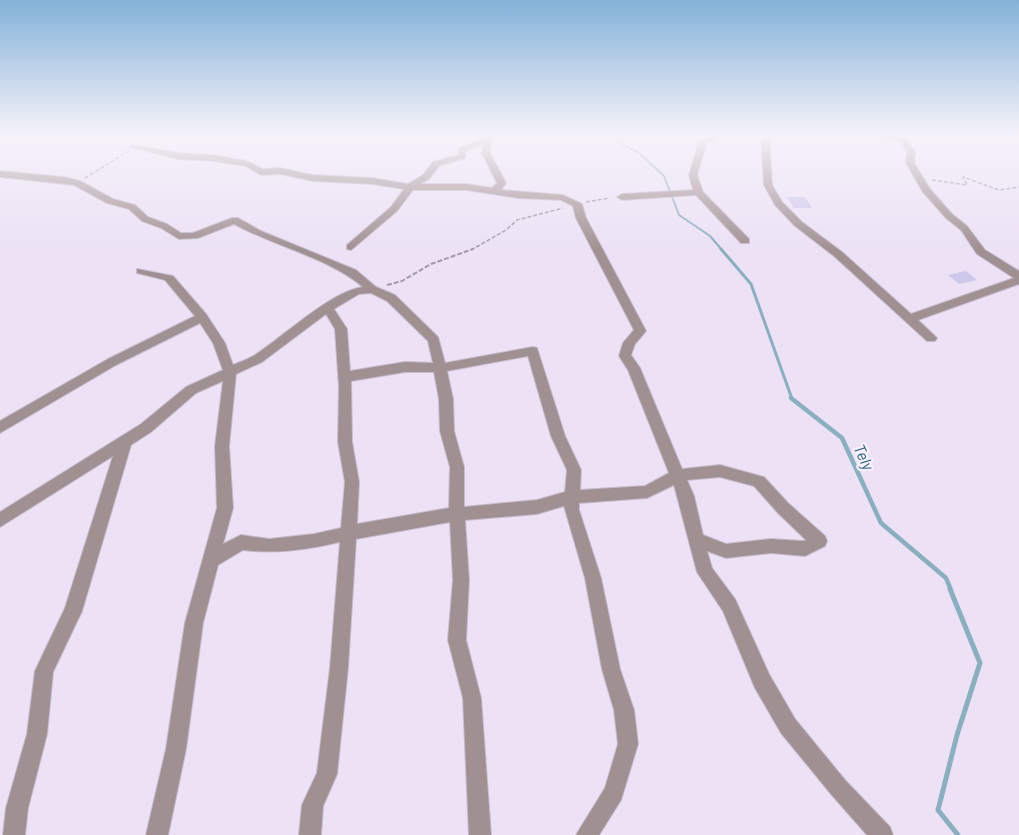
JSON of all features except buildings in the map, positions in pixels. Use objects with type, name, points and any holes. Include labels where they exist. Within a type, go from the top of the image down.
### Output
[{"type":"street","points":[[289,173],[313,178],[372,181],[410,187],[437,185],[562,198],[577,204],[581,218],[640,331],[629,343],[625,356],[634,368],[679,475],[705,572],[729,605],[762,681],[788,726],[838,787],[882,835]]},
{"type":"street","points":[[351,247],[394,208],[410,187],[429,173]]},
{"type":"street","points":[[494,191],[501,183],[496,173]]},
{"type":"street","points":[[694,173],[699,192],[744,241]]},
{"type":"street","points":[[766,173],[768,186],[774,198],[801,226],[821,244],[838,254],[931,338]]},
{"type":"street","points":[[915,173],[926,190],[949,216],[964,228],[981,252],[1019,278]]},
{"type":"street","points":[[0,174],[77,183],[110,201],[132,207],[145,219],[164,226],[179,236],[194,236],[235,220],[258,233],[352,272],[372,289],[391,298],[434,340],[446,399],[447,431],[457,467],[456,514],[461,580],[457,640],[472,698],[480,835]]},
{"type":"street","points":[[622,197],[699,192]]},
{"type":"street","points":[[141,272],[169,278],[202,317],[219,343],[230,373],[222,446],[225,508],[213,560],[194,623],[176,749],[157,835]]},
{"type":"street","points":[[909,319],[1019,278]]},
{"type":"street","points":[[0,520],[146,428],[191,390],[258,359],[328,308],[356,291],[372,289]]},
{"type":"street","points":[[310,835],[314,805],[327,774],[339,668],[352,482],[345,442],[345,377],[341,329],[328,308]]},
{"type":"street","points":[[0,428],[112,362],[202,317]]},
{"type":"street","points":[[345,377],[405,368],[441,368],[532,351],[558,436],[574,470],[571,510],[593,578],[611,669],[624,710],[628,744],[614,793],[587,835]]},
{"type":"street","points":[[14,835],[17,808],[37,734],[44,670],[73,611],[125,441]]},
{"type":"street","points":[[213,560],[241,542],[269,546],[314,542],[349,533],[456,514],[537,507],[572,497],[646,492],[679,475],[720,471],[759,481],[783,508],[819,541],[805,549],[771,546],[726,551],[696,540]]},
{"type":"path","points":[[77,183],[93,173]]},
{"type":"path","points":[[918,177],[945,184],[967,186],[963,177],[999,190],[1019,187]]},
{"type":"path","points":[[372,289],[402,281],[412,273],[431,264],[466,253],[506,230],[517,220],[577,204],[622,197]]},
{"type":"waterway","name":"Tely","points":[[661,173],[664,176],[679,215],[710,236],[722,250]]},
{"type":"waterway","name":"Tely","points":[[721,249],[751,284],[792,399]]},
{"type":"waterway","name":"Tely","points":[[792,399],[842,438],[881,523],[946,578],[951,590]]},
{"type":"waterway","name":"Tely","points":[[950,589],[980,663],[957,735],[938,810],[958,835]]}]
